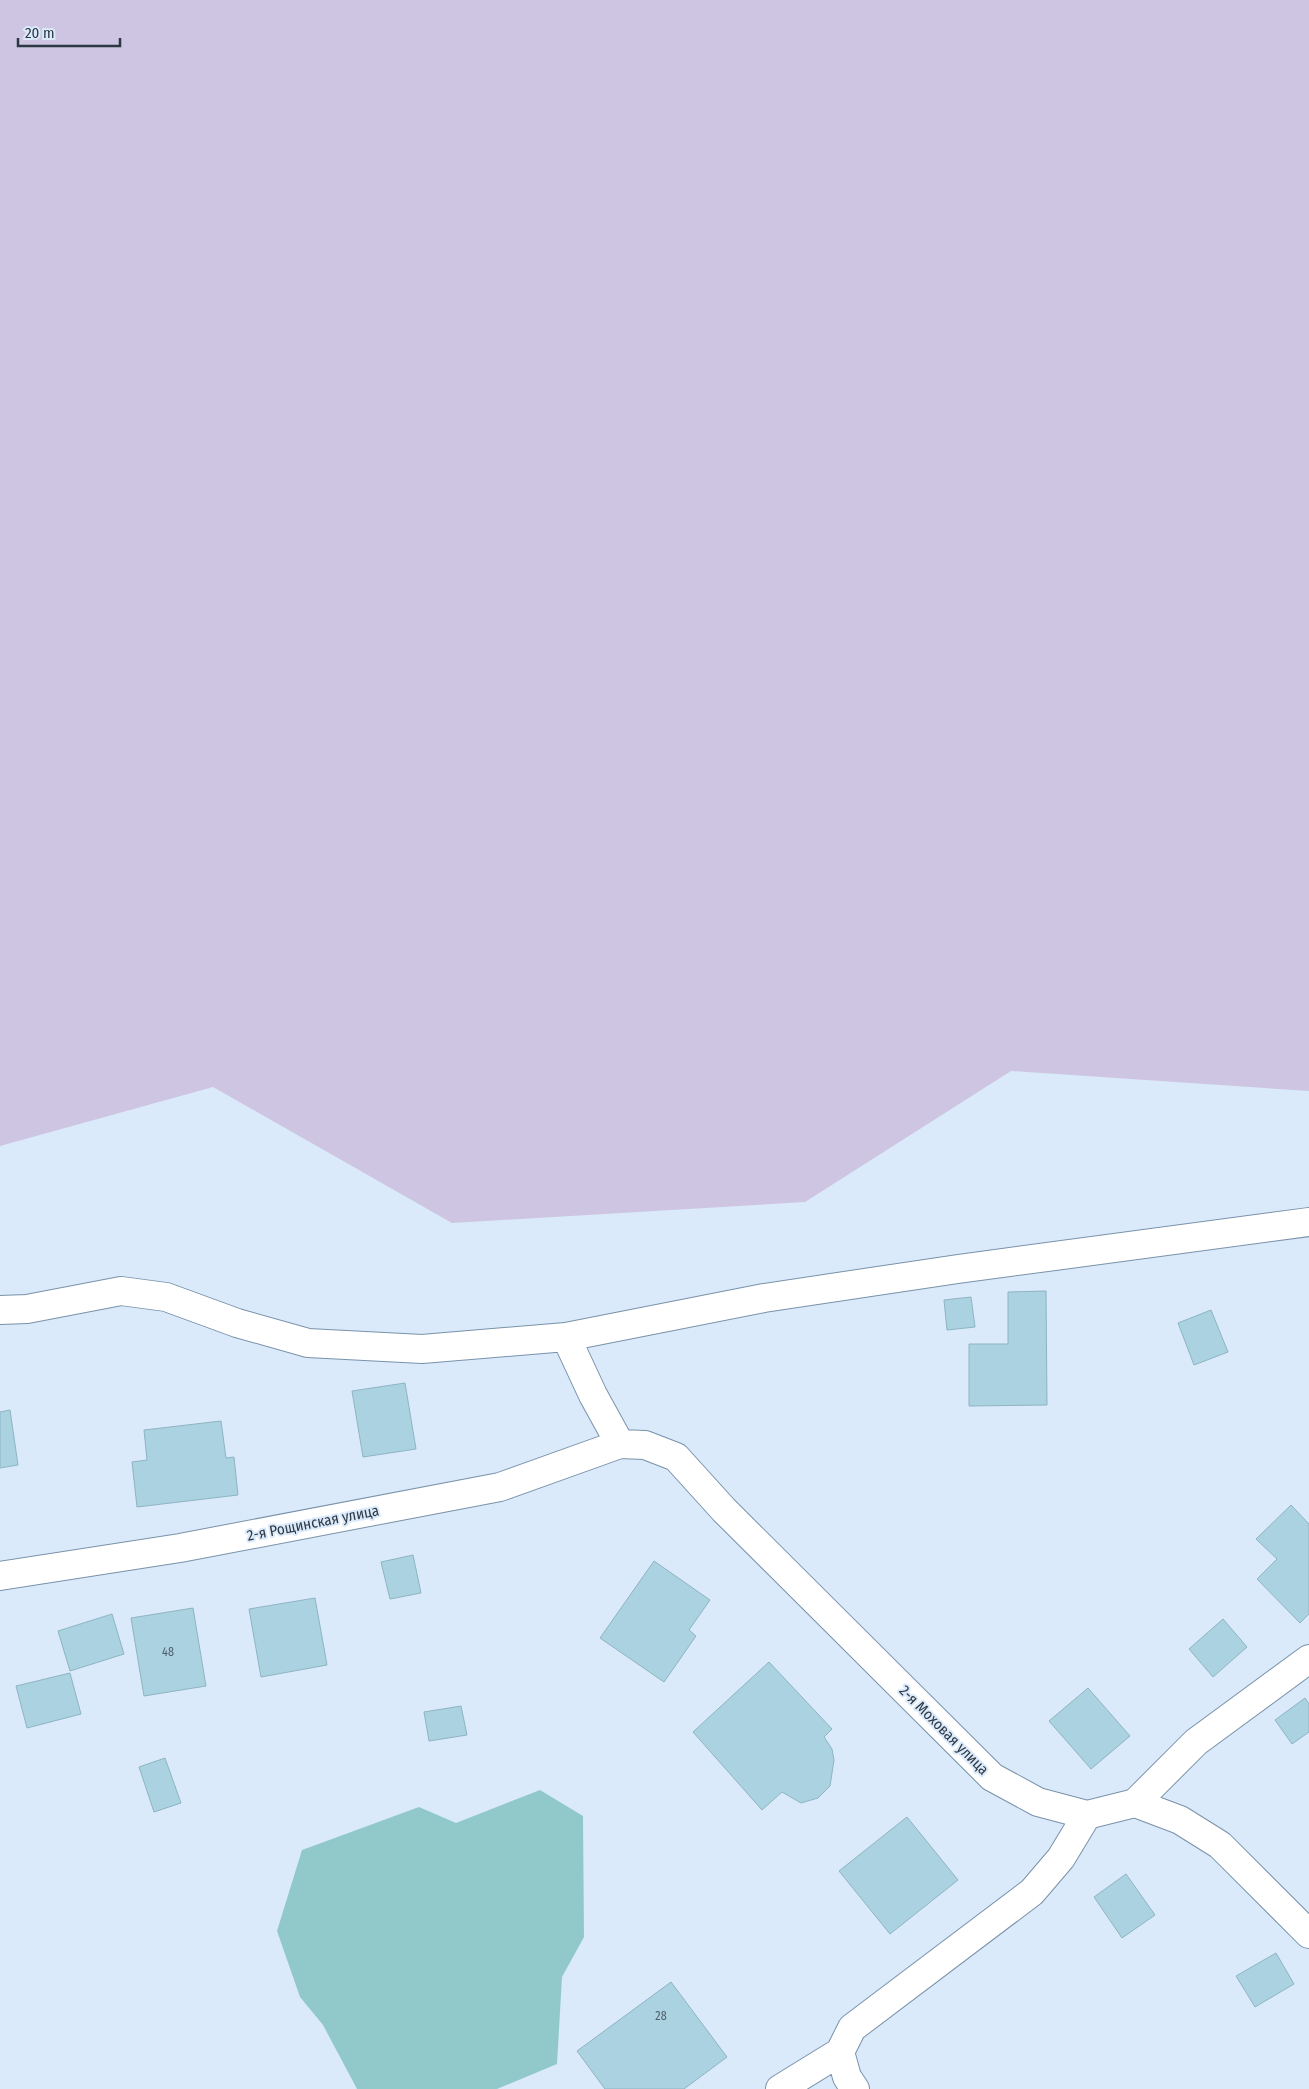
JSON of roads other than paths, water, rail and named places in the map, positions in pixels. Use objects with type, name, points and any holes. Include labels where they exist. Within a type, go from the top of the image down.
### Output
[{"type":"street","points":[[0,1310],[27,1309],[121,1291],[166,1297],[237,1323],[308,1343],[422,1349],[566,1337],[764,1298],[958,1269],[1309,1222]]},
{"type":"street","points":[[566,1337],[593,1394],[620,1444]]},
{"type":"street","name":"2-я Рощинская улица","points":[[0,1576],[180,1548],[500,1488],[620,1444]]},
{"type":"street","name":"2-я Моховая улица","points":[[620,1444],[645,1445],[676,1457],[724,1510],[992,1777],[1038,1802],[1087,1815],[1135,1803]]},
{"type":"street","points":[[1309,1659],[1196,1742],[1135,1803],[1180,1820],[1220,1845],[1309,1934]]},
{"type":"street","points":[[780,2089],[840,2052],[852,2028],[1032,1892],[1061,1858],[1087,1815]]},
{"type":"street","points":[[840,2052],[847,2077],[855,2089]]}]
